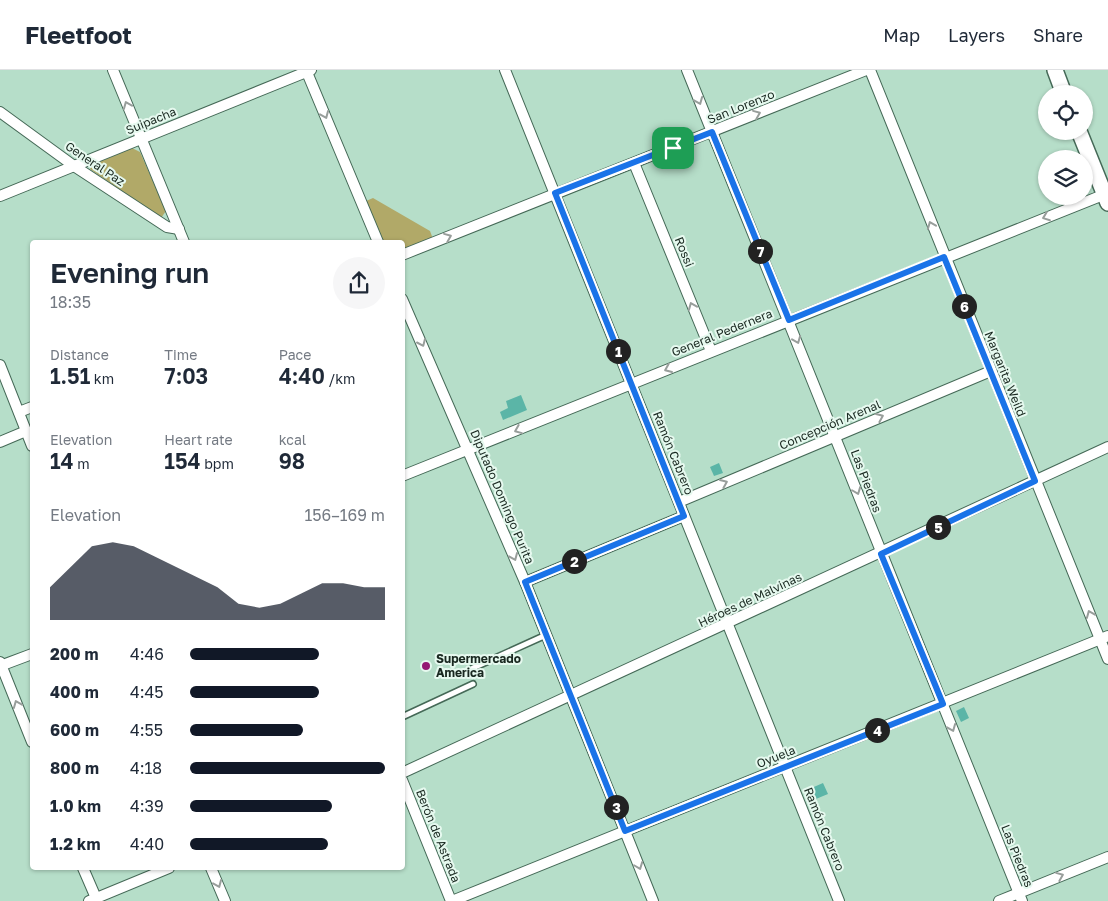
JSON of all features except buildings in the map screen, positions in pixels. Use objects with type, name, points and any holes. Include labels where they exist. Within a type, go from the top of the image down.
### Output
[{"type":"street","points":[[113,70],[183,240]]},
{"type":"street","name":"Ramón Cabrero","points":[[505,70],[839,901]]},
{"type":"street","name":"Las Piedras","points":[[687,70],[836,436],[881,554],[1020,897]]},
{"type":"street","name":"San Lorenzo","points":[[405,254],[866,70]]},
{"type":"street","name":"Margarita Weild","points":[[870,70],[1035,481],[1104,638],[1108,659]]},
{"type":"street","points":[[1055,70],[1061,85]]},
{"type":"street","points":[[308,71],[377,240]]},
{"type":"street","name":"Suipacha","points":[[0,196],[308,71]]},
{"type":"street","name":"General Paz","points":[[0,112],[74,166],[167,227],[179,229]]},
{"type":"street","points":[[1083,140],[1107,197]]},
{"type":"street","name":"Rossi","points":[[634,162],[711,351]]},
{"type":"street","name":"General Pedernera","points":[[405,475],[944,257],[1107,197]]},
{"type":"street","name":"Diputado Domingo Purita","points":[[405,306],[547,634],[653,901]]},
{"type":"street","points":[[0,365],[30,441]]},
{"type":"street","name":"Concepción Arenal","points":[[679,502],[990,371]]},
{"type":"street","points":[[19,412],[30,407]]},
{"type":"street","points":[[0,442],[26,431]]},
{"type":"street","name":"Héroes de Malvinas","points":[[405,772],[881,554],[1108,447]]},
{"type":"street","points":[[525,582],[684,516]]},
{"type":"street","name":"Oyuela","points":[[452,901],[1104,638]]},
{"type":"street","points":[[30,655],[0,665],[30,737]]},
{"type":"street","name":"Berón de Astrada","points":[[405,787],[452,901]]},
{"type":"street","points":[[999,901],[1020,897],[1108,858]]},
{"type":"street","points":[[84,870],[92,900],[164,870]]},
{"type":"street","points":[[213,870],[226,901]]},
{"type":"lane","points":[[473,668],[547,634]]},
{"type":"lane","points":[[405,716],[473,684]]},
{"type":"shaded area","points":[[132,148],[140,152],[166,211],[161,218],[90,169],[92,165]]},
{"type":"shaded area","points":[[373,198],[430,231],[433,239],[405,251],[405,240],[382,240],[366,201]]},
{"type":"place","name":"Supermercado America","points":[[426,666]]},
{"type":"route","points":[[712,132],[789,320],[944,257],[1035,481],[881,554],[943,704],[625,831],[572,695],[525,582],[684,516],[555,193],[673,148],[712,132]]}]
